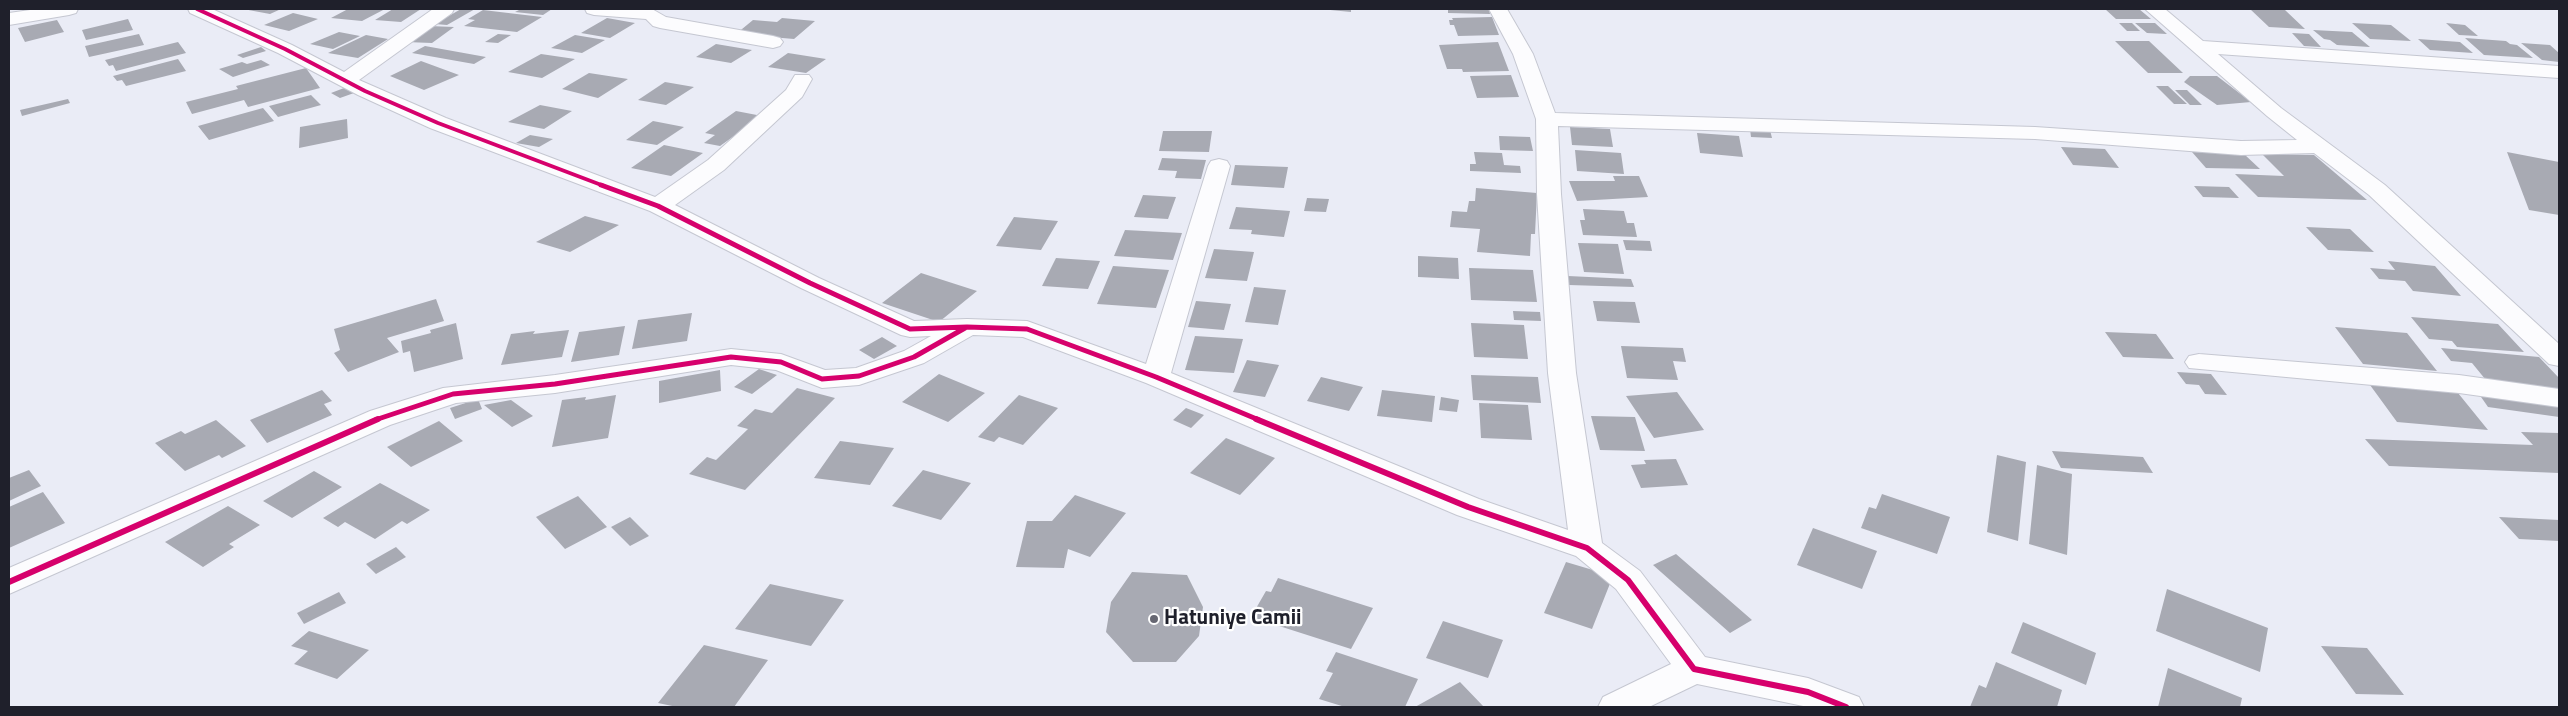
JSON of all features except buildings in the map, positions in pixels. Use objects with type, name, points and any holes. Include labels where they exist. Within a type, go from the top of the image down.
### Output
[{"type":"street","points":[[9,19],[70,9]]},
{"type":"street","points":[[198,9],[438,123],[658,206],[810,283],[910,329],[967,327],[1027,329],[1156,377],[1468,507],[1587,548],[1628,580],[1694,669]]},
{"type":"street","points":[[345,80],[445,9]]},
{"type":"street","points":[[594,9],[651,14],[660,22],[773,42]]},
{"type":"street","points":[[1498,9],[1523,54],[1547,119],[1549,194],[1562,373],[1587,548]]},
{"type":"street","points":[[2154,9],[2274,112],[2377,190],[2559,358]]},
{"type":"street","points":[[2199,46],[2559,72]]},
{"type":"street","points":[[658,206],[716,165],[795,93],[802,79]]},
{"type":"street","points":[[1547,119],[2035,133],[2241,148],[2319,146]]},
{"type":"street","points":[[1156,377],[1219,166]]},
{"type":"street","points":[[9,582],[380,418],[454,394],[555,384],[730,357],[781,362],[822,379],[859,376],[914,357],[967,327]]},
{"type":"street","points":[[2199,362],[2459,384],[2559,398]]},
{"type":"street","points":[[1616,707],[1694,669],[1808,692],[1846,707]]},
{"type":"cycle path","points":[[197,9],[285,49],[365,91],[438,123],[658,206],[810,283],[910,329],[967,327],[1027,329],[1156,377],[1468,507],[1587,548],[1628,580],[1694,669],[1808,692],[1846,707]]},
{"type":"cycle path","points":[[9,582],[380,418],[453,394],[555,384],[731,357],[781,362],[822,379],[859,376],[914,357],[965,328]]},
{"type":"place","name":"Hatuniye Camii","points":[[1154,619]]}]
